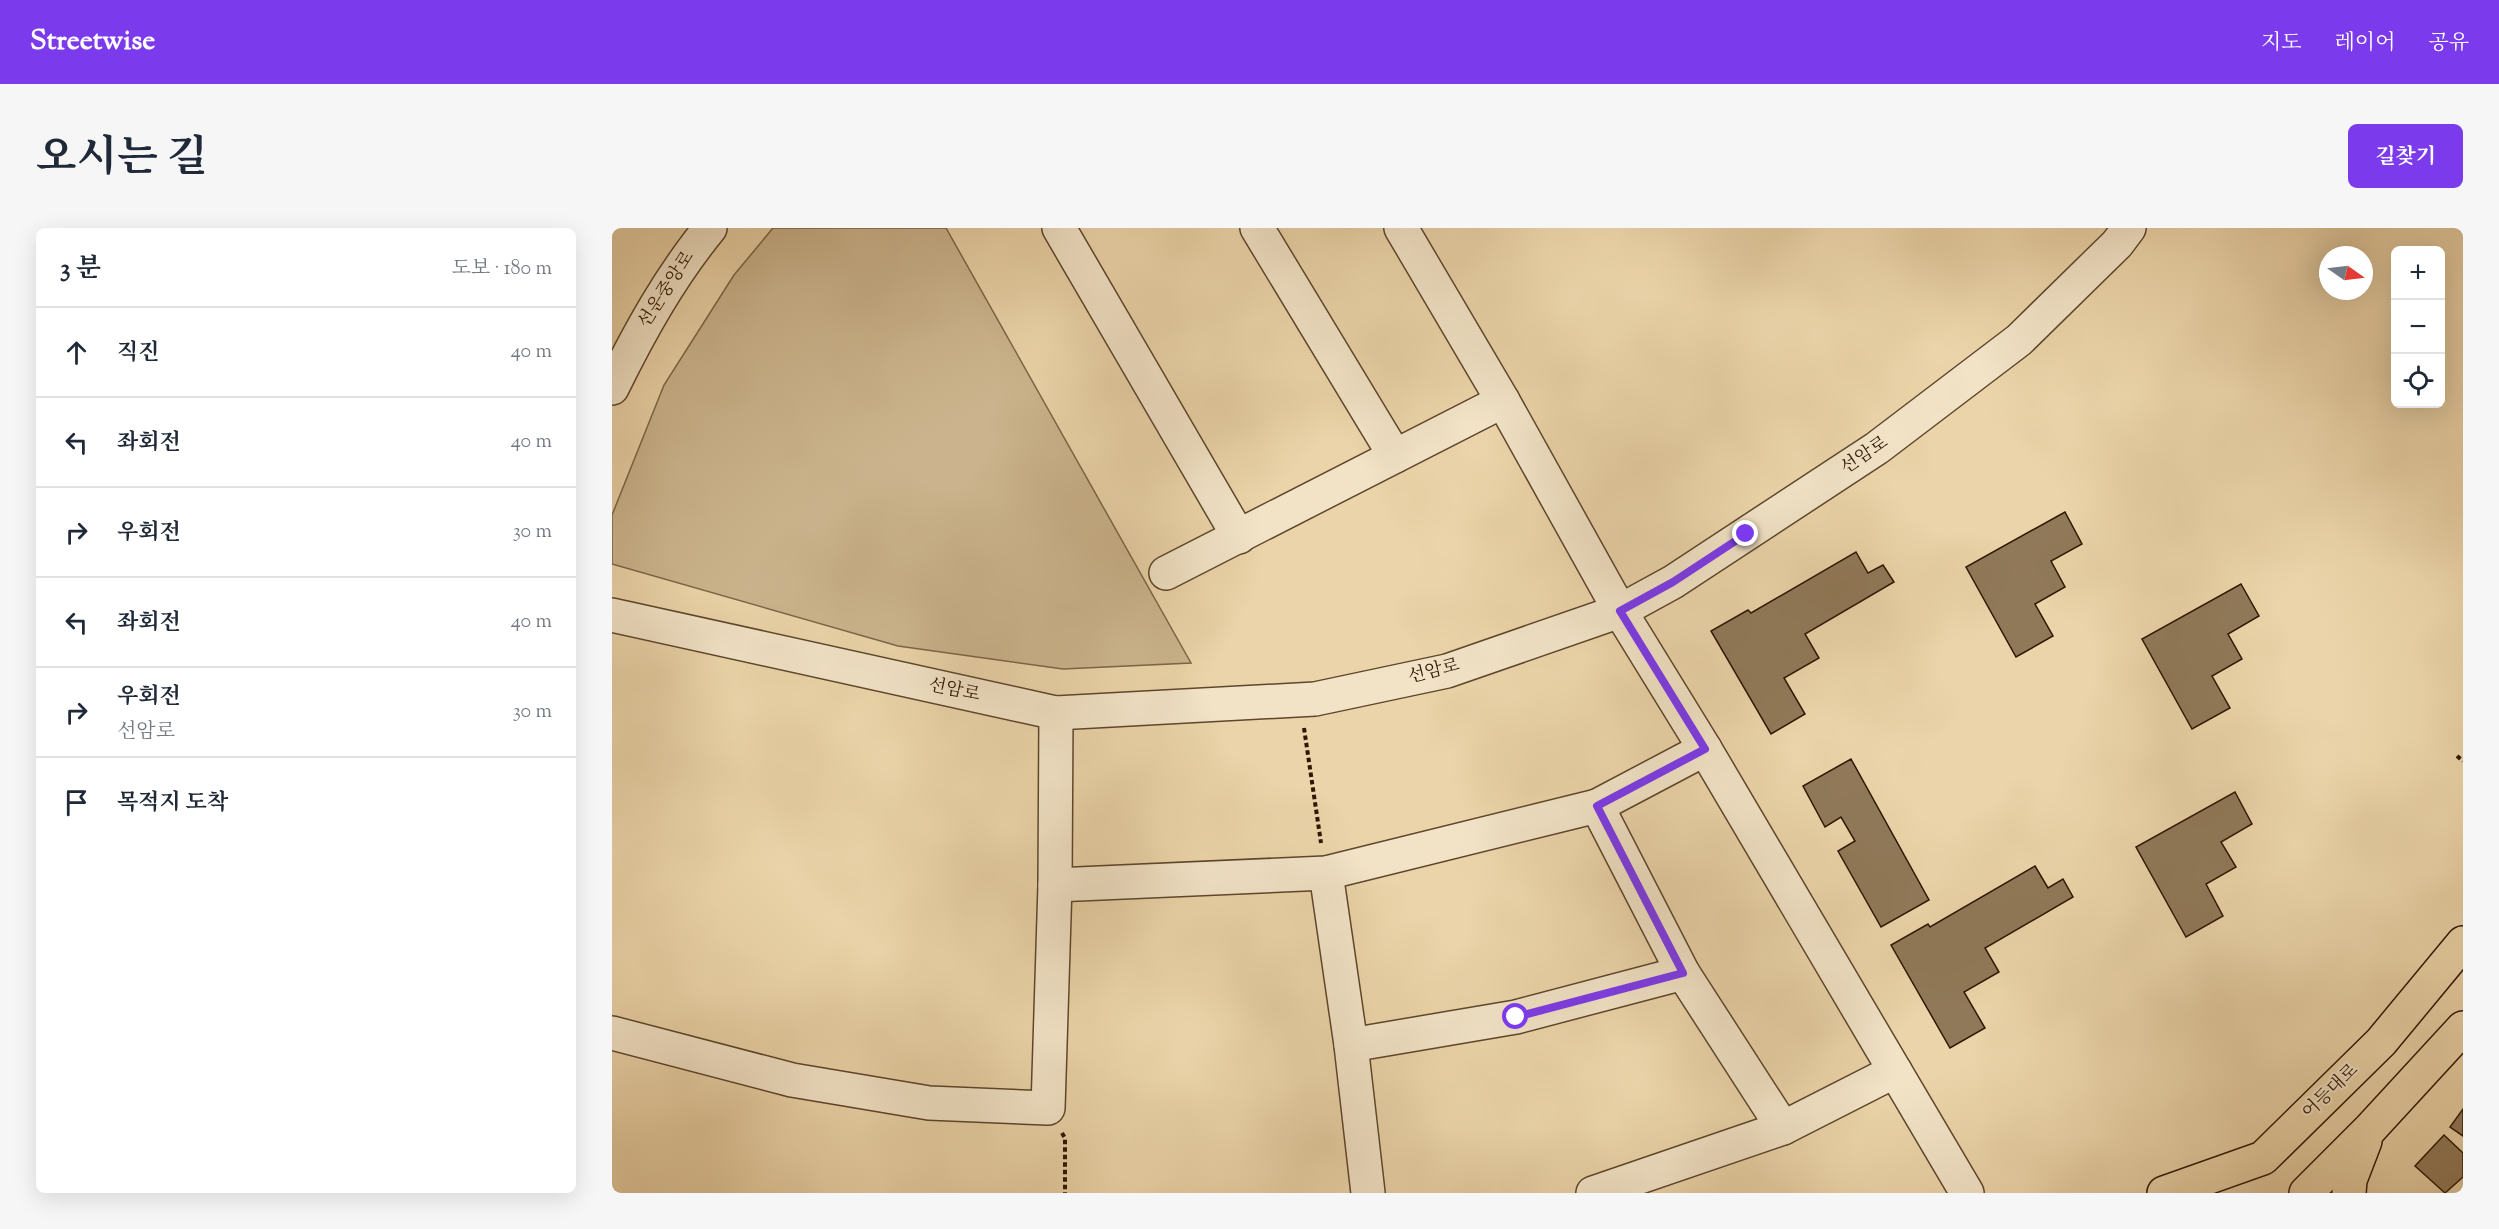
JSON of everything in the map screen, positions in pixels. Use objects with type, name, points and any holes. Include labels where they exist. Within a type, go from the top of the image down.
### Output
[{"type":"main road","name":"어등대로","points":[[2164,1193],[2263,1158],[2381,1042],[2463,943]]},
{"type":"main road","points":[[2306,1193],[2370,1129],[2463,1028]]},
{"type":"main road","points":[[2349,1193],[2350,1180],[2370,1129]]},
{"type":"street","name":"선운중앙로","points":[[612,388],[642,326],[693,248],[710,228]]},
{"type":"street","points":[[1059,228],[1239,537]]},
{"type":"street","points":[[1257,228],[1395,456]]},
{"type":"street","points":[[1401,228],[1503,401],[1620,611],[1705,749],[1967,1193]]},
{"type":"street","name":"선암로","points":[[612,615],[1056,713],[1315,699],[1447,671],[1620,611],[1673,582],[1877,448],[2019,340],[2117,244],[2129,228]]},
{"type":"street","points":[[1166,573],[1503,401]]},
{"type":"street","points":[[612,1033],[792,1080],[928,1103],[1048,1108],[1055,885],[1056,713]]},
{"type":"street","points":[[1055,885],[1326,873],[1597,806],[1705,749]]},
{"type":"street","points":[[1597,806],[1683,973],[1783,1128]]},
{"type":"street","points":[[1326,873],[1351,1045],[1368,1193]]},
{"type":"street","points":[[1351,1045],[1516,1017],[1683,973]]},
{"type":"street","points":[[1593,1193],[1783,1128],[1895,1071]]},
{"type":"path","points":[[1300,699],[1326,873]]},
{"type":"path","points":[[2457,756],[2463,761]]},
{"type":"path","points":[[1048,1108],[1065,1138],[1065,1193]]},
{"type":"shaded area","points":[[773,228],[946,228],[1191,663],[1063,669],[898,646],[612,564],[612,515],[664,385],[734,275]]},
{"type":"building","points":[[2065,512],[2082,544],[2051,561],[2065,587],[2035,604],[2053,636],[2016,657],[1966,567]]},
{"type":"building","points":[[1856,552],[1868,573],[1883,565],[1894,582],[1805,634],[1819,658],[1784,678],[1805,714],[1771,734],[1711,631],[1748,610],[1751,613]]},
{"type":"building","points":[[2241,584],[2259,616],[2228,634],[2242,659],[2212,676],[2230,708],[2192,729],[2142,639]]},
{"type":"building","points":[[1851,759],[1929,900],[1881,927],[1838,851],[1855,841],[1841,817],[1825,827],[1803,786]]},
{"type":"building","points":[[2235,792],[2252,824],[2221,842],[2236,867],[2206,884],[2223,916],[2186,937],[2136,847]]},
{"type":"building","points":[[2035,866],[2048,888],[2063,879],[2073,897],[1985,948],[1999,972],[1964,992],[1985,1028],[1950,1048],[1891,945],[1928,924],[1930,927]]},
{"type":"building","points":[[2463,1109],[2463,1136],[2450,1127]]},
{"type":"building","points":[[2444,1135],[2463,1153],[2463,1177],[2445,1193],[2415,1166]]},
{"type":"route","points":[[1516,1017],[1683,973],[1597,806],[1705,749],[1620,611],[1673,582],[1746,534]]}]
